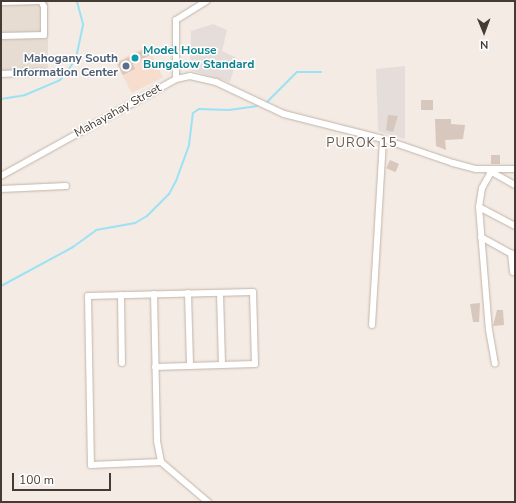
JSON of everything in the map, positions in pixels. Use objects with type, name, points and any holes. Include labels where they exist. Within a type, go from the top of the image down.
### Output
[{"type":"street","points":[[176,79],[176,20],[207,1]]},
{"type":"street","points":[[1,2],[41,2],[44,7],[44,35],[1,36]]},
{"type":"street","points":[[1,74],[43,72]]},
{"type":"street","name":"Mahayahay Street","points":[[1,176],[176,79],[204,78],[284,114],[383,139],[453,163],[489,171],[515,169]]},
{"type":"street","points":[[372,324],[383,139]]},
{"type":"street","points":[[495,363],[479,207],[482,188],[489,171],[515,185]]},
{"type":"street","points":[[1,189],[66,186]]},
{"type":"street","points":[[479,207],[515,226]]},
{"type":"street","points":[[481,237],[513,254],[513,272]]},
{"type":"street","points":[[155,367],[255,364],[253,292],[88,296],[91,465],[160,462],[208,502]]},
{"type":"street","points":[[220,293],[222,365]]},
{"type":"street","points":[[154,294],[155,367],[160,462]]},
{"type":"street","points":[[188,294],[190,366]]},
{"type":"street","points":[[120,295],[122,363]]},
{"type":"shaded area","points":[[1,1],[48,1],[48,77],[1,77]]},
{"type":"shaded area","points":[[213,24],[227,30],[222,51],[237,58],[230,82],[190,70],[191,31]]},
{"type":"shaded area","points":[[147,46],[163,77],[132,93],[116,62]]},
{"type":"shaded area","points":[[405,66],[405,139],[378,131],[376,69]]},
{"type":"building","points":[[147,48],[150,55],[133,64],[135,69],[123,75],[117,63]]},
{"type":"building","points":[[421,100],[433,100],[433,110],[421,110]]},
{"type":"building","points":[[388,115],[398,116],[393,132],[386,130]]},
{"type":"building","points":[[435,119],[451,119],[451,124],[465,125],[463,139],[445,140],[446,150],[436,146]]},
{"type":"building","points":[[491,155],[500,155],[500,164],[491,164]]},
{"type":"building","points":[[390,160],[399,164],[395,172],[386,168]]},
{"type":"building","points":[[480,303],[479,322],[473,322],[470,304]]},
{"type":"building","points":[[497,310],[503,310],[504,325],[493,326]]},
{"type":"waterway","points":[[1,99],[25,95],[60,80],[67,72],[76,58],[83,24],[77,1]]},
{"type":"waterway","points":[[267,102],[297,72],[321,72]]},
{"type":"waterway","points":[[1,286],[73,247],[96,230],[135,223],[147,216],[169,194],[176,181],[189,145],[193,113],[199,109],[229,110],[257,106]]},
{"type":"place","name":"Model House Bungalow Standard","points":[[135,58]]},
{"type":"place","name":"Mahogany South Information Center","points":[[126,66]]},
{"type":"district","name":"PUROK 15","points":[[362,143]]}]
